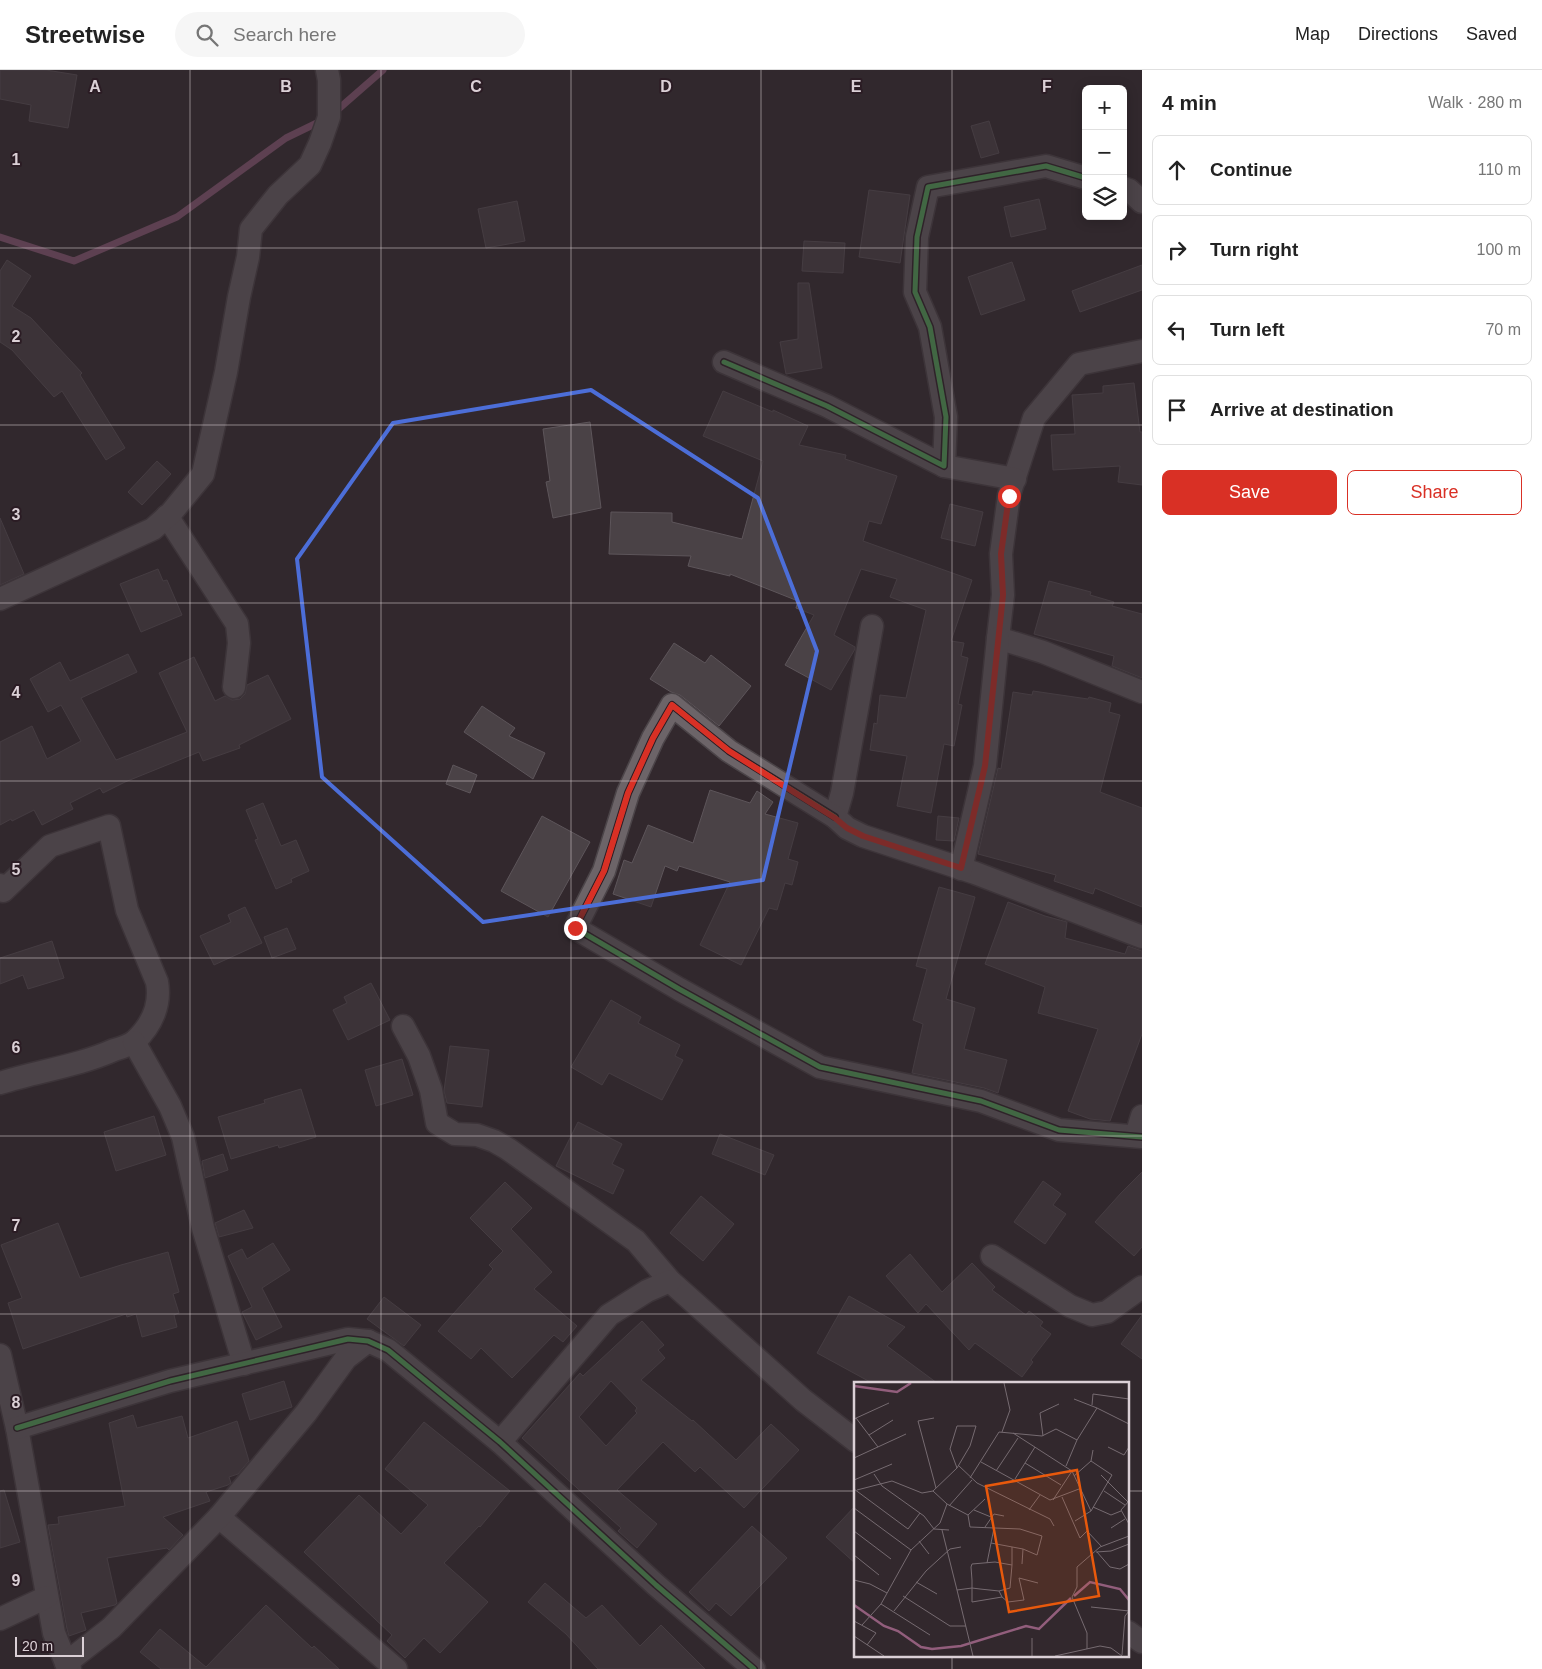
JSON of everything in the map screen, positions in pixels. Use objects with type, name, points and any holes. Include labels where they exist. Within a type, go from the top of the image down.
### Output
[{"type":"street","points":[[0,599],[153,529],[168,516],[203,474],[226,372],[248,257],[251,229],[278,195],[310,165],[329,117],[329,80],[327,70]]},
{"type":"street","points":[[944,466],[946,417],[930,327],[915,292],[917,237],[928,187],[1046,166],[1082,177]]},
{"type":"street","points":[[1127,189],[1142,202]]},
{"type":"street","points":[[961,868],[985,766],[1003,595],[1001,554],[1009,496],[1034,418],[1079,364],[1142,351]]},
{"type":"street","points":[[724,362],[827,406],[944,466],[1015,479]]},
{"type":"street","points":[[168,516],[236,624],[239,643],[234,687]]},
{"type":"street","points":[[835,818],[842,793],[872,626]]},
{"type":"street","points":[[998,638],[1043,652],[1142,692]]},
{"type":"street","points":[[1140,1130],[1059,1130],[981,1101],[820,1066],[679,989],[575,928],[604,871],[628,793],[653,738],[672,705],[729,751],[835,818],[847,828],[863,836],[961,868],[1142,937]]},
{"type":"street","points":[[0,885],[3,891],[50,846],[109,826],[127,910],[156,982],[158,993],[154,1014],[134,1042],[94,1059],[0,1083]]},
{"type":"street","points":[[403,1026],[420,1056],[431,1090],[437,1123],[455,1134],[477,1135],[494,1141],[508,1149],[636,1241],[670,1281],[803,1400],[854,1439]]},
{"type":"street","points":[[134,1042],[170,1106],[182,1137],[204,1228],[244,1364]]},
{"type":"street","points":[[992,1256],[1070,1306],[1092,1315],[1108,1312],[1142,1287]]},
{"type":"street","points":[[500,1442],[609,1315],[647,1291],[670,1281]]},
{"type":"street","points":[[17,1428],[170,1381],[348,1339],[368,1341],[388,1350],[500,1442],[656,1585],[754,1669]]},
{"type":"street","points":[[0,1355],[17,1428],[54,1633],[68,1666],[111,1628],[219,1517],[306,1412],[346,1358],[368,1341]]},
{"type":"street","points":[[219,1517],[396,1669]]},
{"type":"street","points":[[0,1620],[47,1597]]},
{"type":"street","points":[[1130,1633],[1142,1642]]},
{"type":"highlighted area","points":[[591,390],[758,498],[817,651],[763,880],[483,922],[322,777],[297,559],[393,423]]},
{"type":"building","points":[[0,70],[46,70],[77,75],[68,128],[29,121],[31,105],[0,99]]},
{"type":"building","points":[[989,121],[999,153],[981,158],[971,126]]},
{"type":"building","points":[[869,190],[910,195],[900,263],[859,257]]},
{"type":"building","points":[[1039,199],[1046,229],[1011,237],[1004,207]]},
{"type":"building","points":[[517,201],[525,241],[486,248],[478,209]]},
{"type":"building","points":[[804,241],[845,243],[843,273],[802,271]]},
{"type":"building","points":[[7,260],[31,276],[12,306],[31,318],[82,373],[80,375],[125,448],[106,460],[62,391],[54,397],[12,350],[0,342],[0,271]]},
{"type":"building","points":[[1012,262],[1025,300],[981,315],[968,277]]},
{"type":"building","points":[[1142,265],[1142,290],[1080,312],[1072,291]]},
{"type":"building","points":[[798,283],[809,283],[822,368],[786,374],[780,342],[798,339]]},
{"type":"building","points":[[1134,383],[1140,432],[1142,432],[1142,485],[1118,482],[1120,466],[1053,470],[1051,435],[1075,434],[1072,395],[1103,393],[1103,386]]},
{"type":"building","points":[[723,391],[808,426],[799,445],[846,455],[845,459],[897,476],[881,524],[869,521],[863,541],[972,580],[951,641],[964,643],[961,656],[968,658],[958,704],[962,705],[954,746],[944,744],[931,813],[897,806],[907,756],[870,750],[874,723],[877,724],[880,695],[906,698],[926,610],[890,597],[897,579],[861,569],[834,635],[855,647],[855,649],[831,690],[785,665],[814,615],[796,608],[798,601],[730,574],[730,576],[688,566],[691,556],[609,554],[611,512],[672,513],[672,522],[742,539],[763,461],[703,436]]},
{"type":"building","points":[[590,422],[601,508],[553,518],[546,482],[550,481],[543,429]]},
{"type":"building","points":[[157,461],[171,474],[142,505],[128,492]]},
{"type":"building","points":[[950,504],[983,512],[975,546],[941,538]]},
{"type":"building","points":[[0,518],[24,574],[0,585]]},
{"type":"building","points":[[158,569],[163,581],[167,580],[182,615],[141,632],[120,584]]},
{"type":"building","points":[[1049,581],[1091,592],[1090,595],[1114,602],[1112,606],[1142,614],[1142,678],[1112,666],[1114,656],[1034,634]]},
{"type":"building","points":[[674,643],[705,663],[711,655],[751,686],[719,726],[680,695],[671,692],[650,679]]},
{"type":"building","points":[[128,654],[137,672],[81,698],[116,760],[187,732],[159,673],[194,657],[215,701],[225,696],[232,700],[240,699],[245,694],[247,685],[268,675],[291,719],[239,745],[240,748],[203,761],[199,752],[103,793],[100,788],[70,803],[73,809],[42,825],[34,810],[0,825],[0,742],[32,726],[47,759],[81,741],[61,705],[48,712],[30,679],[60,662],[70,681]]},
{"type":"building","points":[[1033,691],[1088,699],[1089,697],[1111,703],[1109,712],[1120,715],[1100,792],[1142,808],[1142,907],[1095,888],[1093,894],[1054,881],[1056,875],[978,854],[998,768],[1001,769],[1013,692],[1032,695]]},
{"type":"building","points":[[482,706],[515,728],[509,736],[545,753],[533,779],[464,732]]},
{"type":"building","points":[[453,765],[477,775],[470,793],[446,784]]},
{"type":"building","points":[[710,790],[750,803],[757,791],[773,802],[765,814],[798,823],[788,859],[798,862],[792,885],[785,883],[777,910],[769,908],[741,965],[700,945],[730,882],[679,866],[677,871],[665,866],[651,907],[613,894],[624,860],[632,863],[648,825],[693,843]]},
{"type":"building","points":[[263,803],[281,846],[296,840],[309,871],[291,879],[292,882],[276,889],[255,840],[258,839],[246,810]]},
{"type":"building","points":[[542,816],[590,842],[548,917],[501,891]]},
{"type":"building","points":[[938,816],[959,818],[954,841],[936,840]]},
{"type":"building","points":[[939,887],[975,897],[946,999],[975,1008],[964,1049],[1007,1060],[998,1093],[984,1088],[912,1073],[923,1024],[913,1020],[927,969],[916,966]]},
{"type":"building","points":[[1008,902],[1067,922],[1065,938],[1125,954],[1128,946],[1142,951],[1142,1034],[1110,1121],[1090,1119],[1068,1111],[1098,1029],[1038,1013],[1045,987],[985,964]]},
{"type":"building","points":[[245,907],[262,943],[214,965],[200,936],[231,922],[228,915]]},
{"type":"building","points":[[287,928],[296,949],[272,958],[264,937]]},
{"type":"building","points":[[52,941],[64,978],[28,989],[23,975],[0,984],[0,958]]},
{"type":"building","points":[[371,983],[390,1020],[348,1040],[333,1010],[347,1003],[344,997]]},
{"type":"building","points":[[611,1000],[641,1017],[638,1023],[680,1045],[675,1056],[683,1060],[662,1100],[609,1073],[602,1085],[571,1067]]},
{"type":"building","points":[[450,1046],[489,1050],[482,1107],[447,1103],[444,1091]]},
{"type":"building","points":[[402,1059],[413,1095],[376,1106],[365,1070]]},
{"type":"building","points":[[301,1089],[316,1137],[279,1148],[278,1145],[231,1159],[218,1117],[265,1103],[264,1100]]},
{"type":"building","points":[[154,1116],[166,1155],[116,1171],[104,1132]]},
{"type":"building","points":[[578,1122],[622,1144],[612,1164],[624,1170],[613,1194],[556,1166]]},
{"type":"building","points":[[720,1134],[774,1155],[765,1175],[712,1154]]},
{"type":"building","points":[[223,1154],[228,1170],[205,1178],[202,1161]]},
{"type":"building","points":[[1142,1172],[1142,1247],[1134,1256],[1095,1222]]},
{"type":"building","points":[[1043,1181],[1061,1194],[1053,1205],[1066,1214],[1045,1244],[1014,1222]]},
{"type":"building","points":[[505,1182],[532,1208],[511,1229],[552,1272],[534,1289],[577,1326],[563,1342],[554,1335],[512,1378],[481,1348],[471,1359],[438,1331],[493,1269],[489,1265],[503,1251],[470,1218]]},
{"type":"building","points":[[701,1196],[734,1224],[703,1261],[670,1233]]},
{"type":"building","points":[[244,1210],[253,1228],[219,1237],[215,1223]]},
{"type":"building","points":[[58,1223],[80,1278],[168,1252],[179,1292],[173,1294],[179,1313],[174,1315],[177,1327],[142,1337],[136,1314],[127,1317],[126,1314],[23,1349],[8,1303],[22,1298],[1,1245]]},
{"type":"building","points":[[273,1243],[290,1270],[262,1288],[282,1327],[256,1340],[242,1312],[252,1307],[228,1256],[242,1249],[247,1259]]},
{"type":"building","points":[[910,1254],[942,1292],[972,1263],[995,1287],[992,1290],[1026,1315],[1029,1311],[1043,1322],[1040,1326],[1051,1334],[1031,1360],[1033,1362],[1022,1377],[975,1343],[969,1350],[926,1304],[918,1313],[886,1276]]},
{"type":"building","points":[[849,1296],[905,1327],[887,1346],[936,1382],[870,1382],[817,1353]]},
{"type":"building","points":[[384,1297],[421,1325],[404,1346],[367,1319]]},
{"type":"building","points":[[1142,1315],[1142,1359],[1121,1344]]},
{"type":"building","points":[[642,1321],[664,1345],[658,1350],[665,1358],[641,1380],[693,1420],[736,1460],[771,1424],[799,1450],[744,1508],[700,1467],[695,1472],[663,1442],[617,1490],[657,1524],[637,1548],[618,1531],[621,1528],[522,1438],[580,1373],[583,1376]],"holes":[[[611,1381],[637,1408],[635,1411],[637,1413],[606,1446],[579,1417]]]},
{"type":"building","points":[[284,1381],[292,1407],[250,1420],[242,1394]]},
{"type":"building","points":[[133,1415],[137,1428],[182,1416],[188,1438],[237,1421],[249,1461],[238,1474],[229,1477],[231,1483],[206,1492],[210,1501],[163,1517],[183,1535],[169,1550],[167,1548],[107,1558],[117,1603],[81,1613],[86,1630],[69,1636],[48,1525],[59,1524],[58,1517],[125,1506],[109,1423]]},
{"type":"building","points":[[424,1422],[510,1491],[480,1527],[444,1563],[488,1602],[440,1653],[424,1638],[405,1658],[387,1641],[392,1635],[304,1552],[359,1495],[401,1534],[428,1505],[385,1469]]},
{"type":"building","points":[[4,1490],[20,1542],[0,1548],[0,1491]]},
{"type":"building","points":[[854,1507],[854,1562],[826,1537]]},
{"type":"building","points":[[752,1526],[787,1558],[731,1616],[716,1603],[709,1611],[689,1592]]},
{"type":"building","points":[[545,1583],[586,1618],[602,1605],[640,1646],[661,1625],[705,1669],[598,1669],[566,1634],[528,1602]]},
{"type":"building","points":[[266,1605],[312,1648],[314,1646],[339,1669],[161,1669],[140,1652],[160,1629],[206,1667]]},
{"type":"waterway","points":[[335,112],[383,70]]},
{"type":"waterway","points":[[0,237],[74,261],[177,217],[286,138],[321,121]]},
{"type":"cycle path","points":[[724,362],[827,406],[944,466],[946,417],[930,327],[915,292],[917,237],[928,187],[1046,166],[1082,177]]},
{"type":"cycle path","points":[[835,817],[729,751],[672,705],[653,738],[628,793],[604,871],[575,928],[679,989],[820,1067],[981,1101],[1059,1130],[1142,1137]]},
{"type":"cycle path","points":[[17,1428],[170,1381],[348,1339],[368,1341],[388,1350],[500,1442],[656,1585],[754,1669]]},
{"type":"route","points":[[575,928],[604,871],[628,793],[653,738],[672,705],[729,751],[835,818],[847,828],[863,836],[961,868],[985,766],[1003,595],[1001,554],[1009,496]]}]
